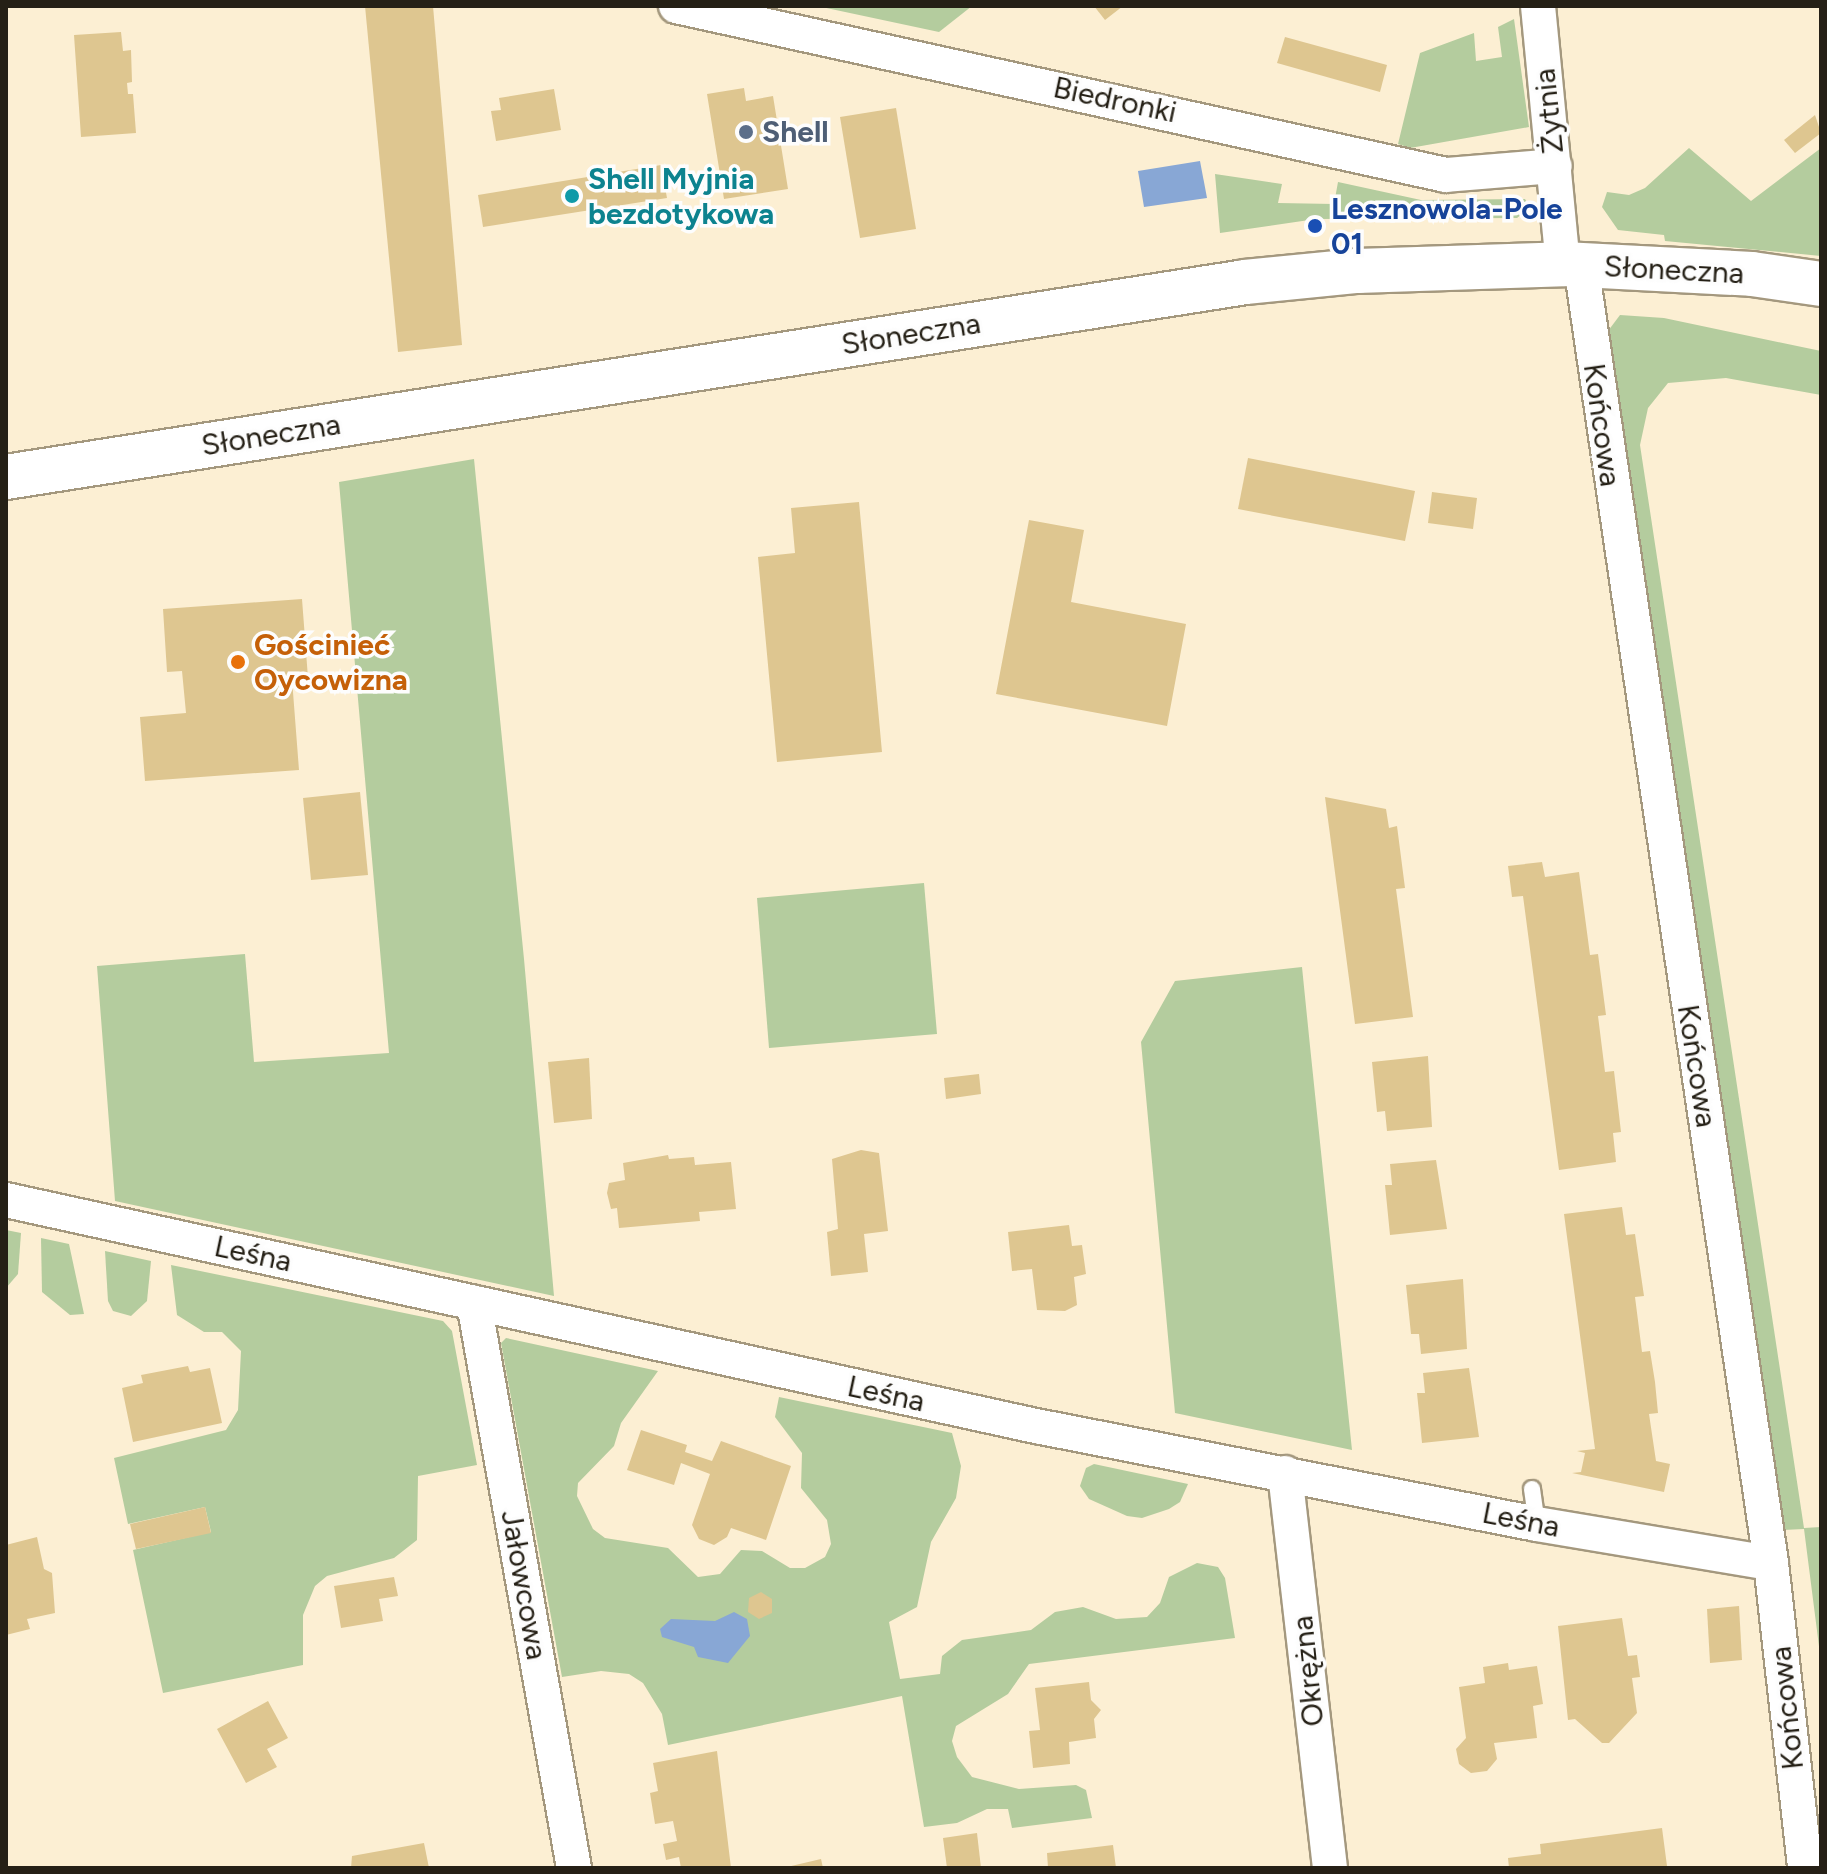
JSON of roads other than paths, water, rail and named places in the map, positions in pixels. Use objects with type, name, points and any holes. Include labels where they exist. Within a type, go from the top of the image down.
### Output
[{"type":"main road","name":"Słoneczna","points":[[6,477],[1182,290],[1357,271],[1572,264],[1752,274],[1821,284]]},
{"type":"street","name":"Biedronki","points":[[676,6],[1446,175],[1555,166]]},
{"type":"street","name":"Żytnia","points":[[1538,6],[1555,166],[1572,264]]},
{"type":"street","name":"Końcowa","points":[[1572,264],[1771,1563],[1805,1868]]},
{"type":"street","name":"Leśna","points":[[6,1200],[1036,1426],[1537,1524],[1771,1563]]},
{"type":"street","name":"Jałowcowa","points":[[474,1303],[574,1868]]},
{"type":"street","name":"Okrężna","points":[[1285,1473],[1330,1868]]},
{"type":"lane","points":[[1532,1489],[1537,1524]]},
{"type":"water","points":[[1200,161],[1207,198],[1144,207],[1138,171]]},
{"type":"water","points":[[734,1612],[747,1619],[750,1636],[728,1663],[698,1657],[694,1647],[662,1637],[660,1629],[671,1619],[715,1621]]},
{"type":"place","name":"Shell","points":[[746,132]]},
{"type":"place","name":"Shell Myjnia bezdotykowa","points":[[572,196]]},
{"type":"place","name":"Lesznowola-Pole 01","points":[[1315,226]]},
{"type":"place","name":"Gościnieć Oycowizna","points":[[238,662]]}]
